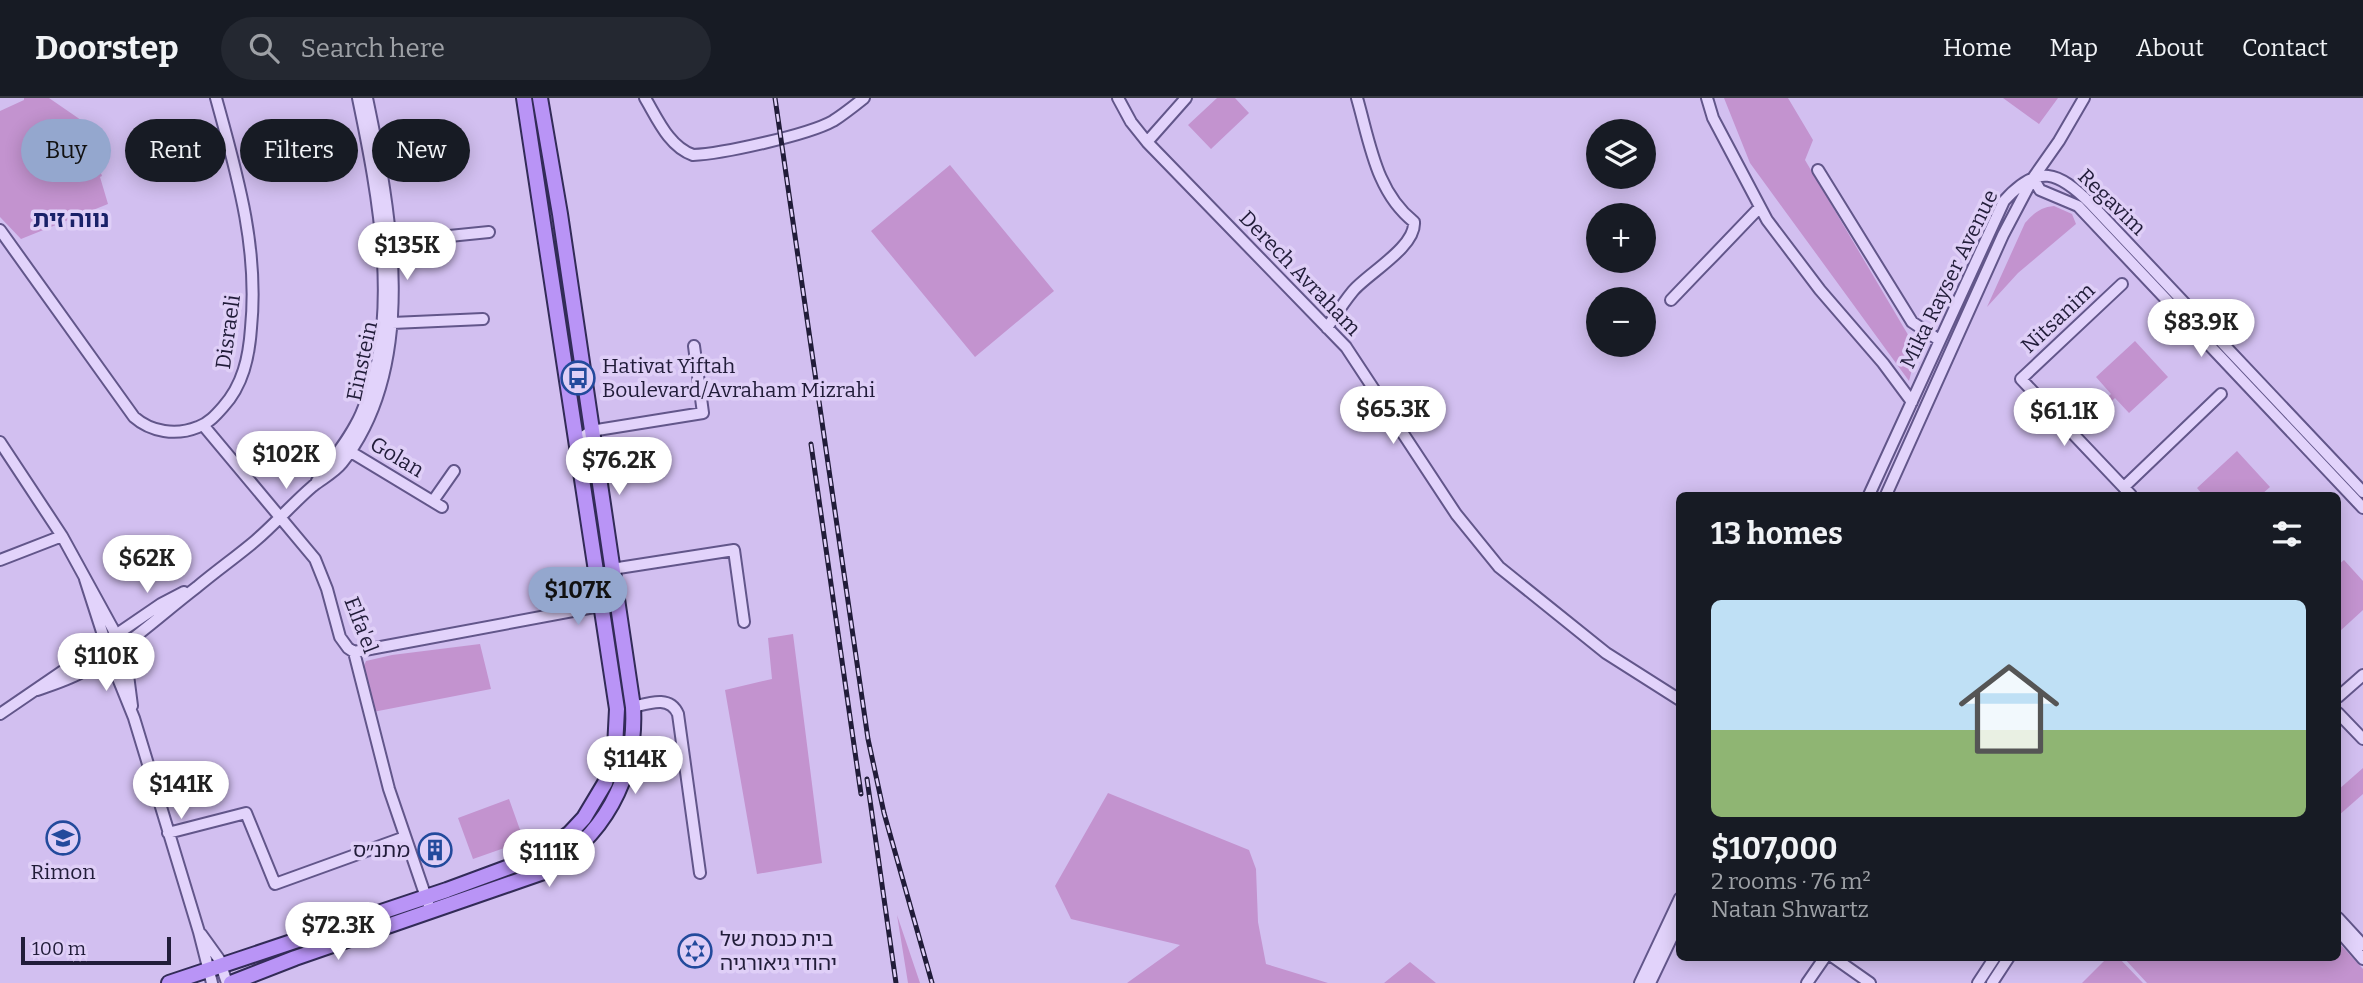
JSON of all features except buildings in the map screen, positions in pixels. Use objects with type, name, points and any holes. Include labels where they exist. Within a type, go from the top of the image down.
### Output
[{"type":"main road","points":[[169,983],[214,973],[539,856],[570,833],[595,801],[612,765],[618,726],[524,98]]},
{"type":"main road","points":[[229,983],[255,977],[531,878],[558,864],[583,844],[607,811],[621,785],[631,750],[633,707],[540,98]]},
{"type":"street","name":"Disraeli","points":[[203,425],[229,400],[240,382],[248,351],[254,305],[250,237],[243,196],[216,98]]},
{"type":"street","name":"Einstein","points":[[346,449],[369,396],[382,324],[378,202],[358,98]]},
{"type":"street","name":"Einstein","points":[[0,714],[37,690],[81,673],[118,642],[217,572],[281,518],[313,486],[328,476],[370,416],[381,386],[392,323],[390,242],[379,154],[367,98]]},
{"type":"street","points":[[645,98],[671,140],[685,152],[703,155],[816,128],[832,121],[864,98]]},
{"type":"street","name":"Derech Avraham","points":[[1118,98],[1131,122],[1147,142],[1346,347],[1456,514],[1499,567],[1606,653],[1676,697]]},
{"type":"street","points":[[1147,142],[1186,98]]},
{"type":"street","points":[[1327,328],[1354,290],[1397,252],[1414,229],[1414,222],[1398,210],[1387,193],[1357,98]]},
{"type":"street","points":[[1707,98],[1713,118],[1767,220],[1820,290],[1883,363],[1912,402]]},
{"type":"street","points":[[2033,178],[2084,98]]},
{"type":"street","points":[[1818,170],[1912,322],[1939,340]]},
{"type":"street","name":"Regavim","points":[[2363,492],[2077,190],[2055,177],[2033,178],[2040,190],[2078,206],[2363,508]]},
{"type":"street","name":"Mika Rayser Avenue","points":[[1887,492],[2033,178]]},
{"type":"street","name":"Mika Rayser Avenue","points":[[1870,492],[2004,201],[2018,186],[2033,178]]},
{"type":"street","points":[[2016,212],[2026,203],[2049,194]]},
{"type":"street","points":[[1671,300],[1760,207]]},
{"type":"street","points":[[0,230],[134,416],[150,427],[168,431],[191,430],[203,425]]},
{"type":"street","points":[[390,242],[489,232]]},
{"type":"street","name":"Nitsanim","points":[[2122,284],[2021,379],[2128,491]]},
{"type":"street","points":[[392,323],[483,319]]},
{"type":"street","points":[[576,442],[591,431],[703,413],[694,346]]},
{"type":"street","points":[[2128,491],[2221,394]]},
{"type":"street","name":"Elfa'el","points":[[203,425],[315,559],[327,589],[340,637],[354,652],[389,789],[425,898],[435,911]]},
{"type":"street","points":[[0,442],[62,536],[107,616],[128,675],[134,718]]},
{"type":"street","name":"Golan","points":[[346,449],[438,504],[454,471]]},
{"type":"street","points":[[0,560],[62,536]]},
{"type":"street","points":[[612,569],[734,550],[744,622]]},
{"type":"street","points":[[85,579],[134,718],[199,932],[214,973],[229,983]]},
{"type":"street","points":[[354,652],[601,606],[616,596]]},
{"type":"street","points":[[2341,694],[2363,675]]},
{"type":"street","points":[[633,707],[668,702],[675,707],[678,714],[700,873]]},
{"type":"street","points":[[2341,716],[2363,739]]},
{"type":"street","points":[[168,833],[246,813],[275,884],[405,837]]},
{"type":"street","points":[[1640,983],[1676,906]]},
{"type":"street","points":[[2341,921],[2363,945]]},
{"type":"street","points":[[1650,983],[1676,928]]},
{"type":"street","points":[[2341,933],[2363,959]]},
{"type":"street","points":[[1807,983],[1822,961]]},
{"type":"street","points":[[1839,961],[1870,983]]},
{"type":"street","points":[[1978,983],[1992,961]]},
{"type":"street","points":[[1992,983],[2006,961]]},
{"type":"shaded area","points":[[49,98],[79,119],[21,119],[21,182],[101,182],[108,204],[21,239],[0,217],[0,111],[24,100]]},
{"type":"shaded area","points":[[1217,98],[1235,98],[1249,113],[1211,149],[1188,125]]},
{"type":"shaded area","points":[[1724,98],[1788,98],[1813,140],[1805,160],[1917,350],[1909,381],[1750,163]]},
{"type":"shaded area","points":[[2003,98],[2058,98],[2039,124]]},
{"type":"shaded area","points":[[950,165],[1054,291],[975,357],[871,231]]},
{"type":"shaded area","points":[[2054,206],[2072,214],[2076,224],[2018,273],[1987,307],[2025,223],[2038,211]]},
{"type":"shaded area","points":[[2135,341],[2168,377],[2129,413],[2115,398],[2080,430],[2076,426],[2111,394],[2096,377]]},
{"type":"shaded area","points":[[2237,451],[2270,487],[2264,492],[2200,492],[2197,488]]},
{"type":"shaded area","points":[[2344,560],[2363,581],[2363,610],[2341,630],[2341,562]]},
{"type":"shaded area","points":[[793,634],[822,863],[757,874],[725,690],[772,679],[768,638]]},
{"type":"shaded area","points":[[480,644],[491,689],[373,712],[363,668],[366,661]]},
{"type":"shaded area","points":[[2363,768],[2363,794],[2341,813],[2341,787]]},
{"type":"shaded area","points":[[1108,793],[1249,850],[1256,869],[1258,922],[1266,964],[1328,983],[1127,983],[1180,945],[1071,919],[1055,886]]},
{"type":"shaded area","points":[[509,799],[524,841],[473,859],[458,818]]},
{"type":"shaded area","points":[[897,915],[920,983],[908,983]]},
{"type":"shaded area","points":[[2341,945],[2363,969],[2363,983],[2147,983],[2127,961],[2341,961]]},
{"type":"shaded area","points":[[2104,961],[2122,961],[2143,983],[2082,983]]},
{"type":"shaded area","points":[[1410,962],[1436,983],[1384,983]]},
{"type":"railway","points":[[775,98],[868,739],[884,813],[932,983]]},
{"type":"railway","points":[[811,444],[861,794]]},
{"type":"railway","points":[[867,779],[896,983]]},
{"type":"place","name":"Hativat Yiftah Boulevard/Avraham Mizrahi","points":[[578,378]]},
{"type":"place","name":"Rimon","points":[[63,838]]},
{"type":"place","name":"מתנ״ס","points":[[435,850]]},
{"type":"place","name":"בית כנסת של יהודי גיאורגיה","points":[[695,951]]},
{"type":"district","name":"נווה זית","points":[[71,219]]}]
